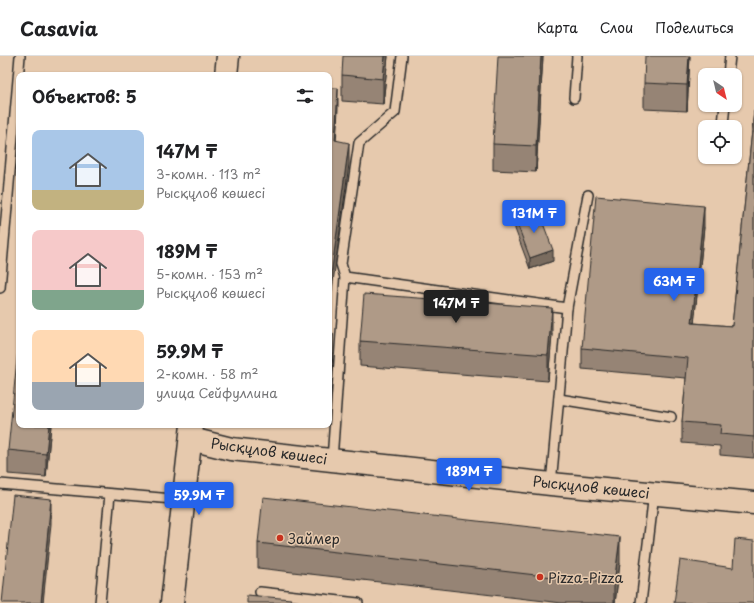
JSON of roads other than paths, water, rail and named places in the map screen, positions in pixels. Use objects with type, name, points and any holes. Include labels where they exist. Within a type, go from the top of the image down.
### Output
[{"type":"street","points":[[226,72],[228,56]]},
{"type":"street","points":[[172,603],[192,432]]},
{"type":"street","name":"Рысқұлов көшесі","points":[[192,432],[231,449],[551,484],[754,503]]},
{"type":"lane","points":[[19,72],[20,56]]},
{"type":"lane","points":[[332,460],[345,277],[341,264],[358,143],[395,112],[402,56]]},
{"type":"lane","points":[[574,98],[577,56]]},
{"type":"lane","points":[[729,68],[730,56]]},
{"type":"lane","points":[[0,288],[16,102]]},
{"type":"lane","points":[[551,484],[567,308],[588,195]]},
{"type":"lane","points":[[345,277],[567,308]]},
{"type":"lane","points":[[559,399],[671,417]]},
{"type":"lane","points":[[0,484],[184,500]]},
{"type":"lane","points":[[641,603],[654,493]]},
{"type":"lane","points":[[100,603],[110,494]]},
{"type":"lane","points":[[260,592],[312,600],[358,603]]},
{"type":"place","name":"Займер","points":[[280,538]]},
{"type":"place","name":"Pizza-Pizza","points":[[540,577]]}]
